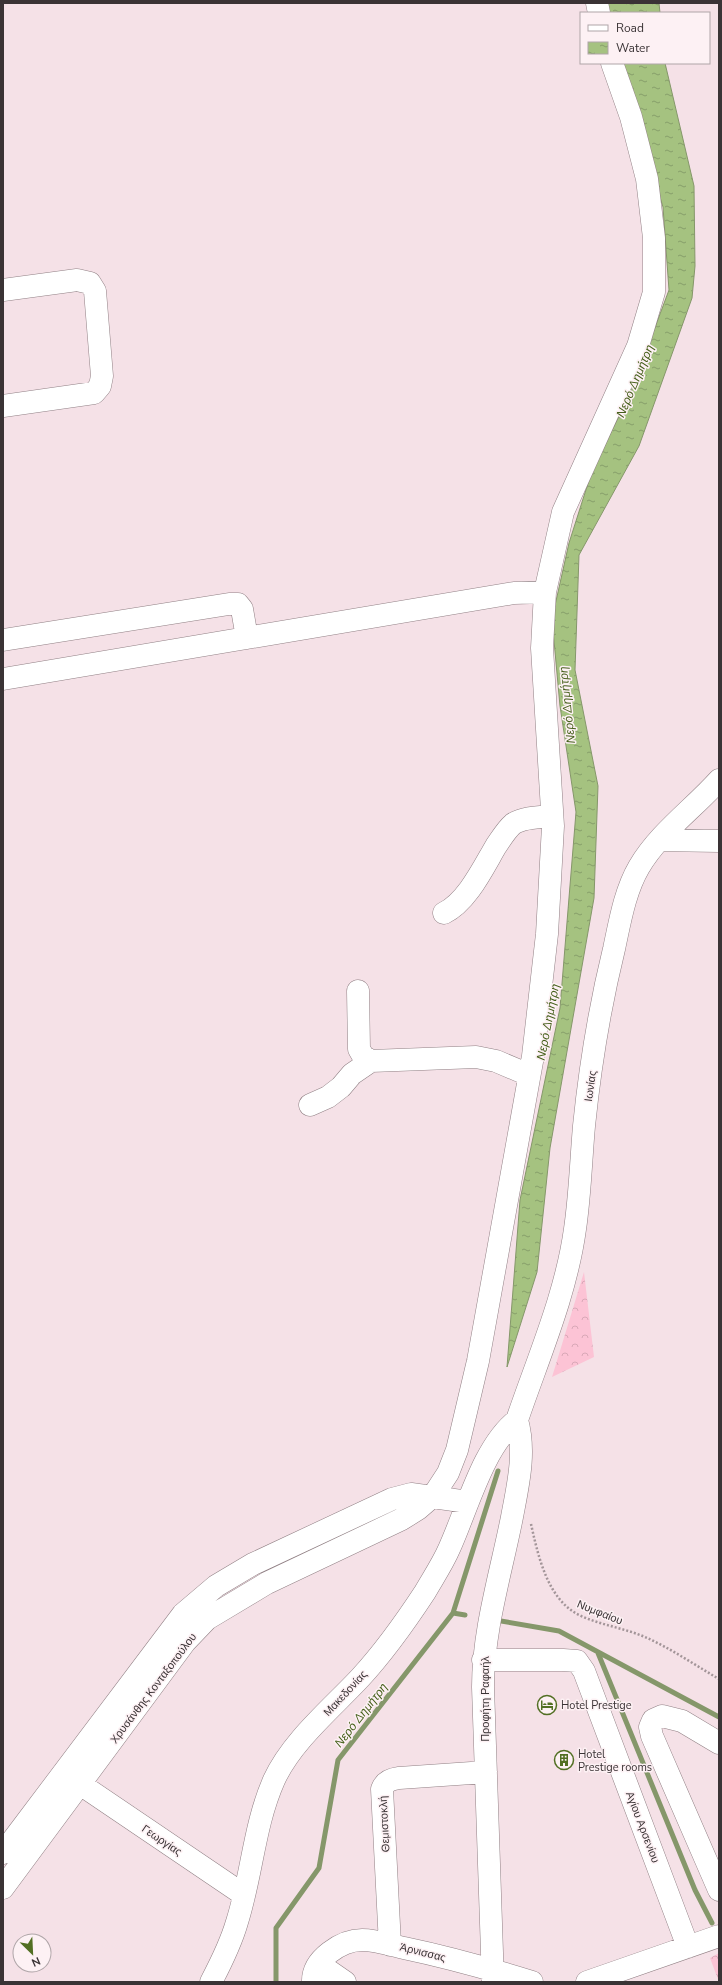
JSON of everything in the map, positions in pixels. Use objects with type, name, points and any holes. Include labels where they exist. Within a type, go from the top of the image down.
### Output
[{"type":"street","points":[[433,1496],[448,1473],[457,1450],[478,1361],[529,1075],[547,934],[552,816],[542,648],[545,592],[562,512],[638,346],[654,292],[654,238],[647,179],[631,117],[612,64]]},
{"type":"street","points":[[3,290],[77,280],[90,283],[95,291],[102,376],[100,386],[94,393],[3,406]]},
{"type":"street","points":[[3,679],[514,594],[545,592]]},
{"type":"street","points":[[3,640],[229,604],[238,604],[242,609],[247,638]]},
{"type":"street","name":"Ιωνίας","points":[[517,1420],[565,1279],[575,1230],[581,1180],[584,1126],[598,1032],[609,968],[629,890],[640,866],[659,840],[719,780]]},
{"type":"street","points":[[444,913],[450,910],[470,889],[505,833],[514,823],[534,817],[552,816]]},
{"type":"street","points":[[659,840],[719,841]]},
{"type":"street","points":[[358,991],[359,1049],[363,1056],[371,1061]]},
{"type":"street","points":[[310,1105],[328,1097],[342,1087],[352,1074],[371,1061],[476,1057],[496,1061],[529,1075]]},
{"type":"street","name":"Μακεδονίας","points":[[211,1982],[230,1943],[244,1895],[260,1818],[283,1762],[295,1746],[362,1676],[425,1592],[449,1550],[468,1502],[497,1441],[506,1429],[517,1420]]},
{"type":"street","name":"Προφήτη Ραφαήλ","points":[[492,1976],[483,1660],[486,1637],[517,1491],[522,1452],[522,1436],[517,1420]]},
{"type":"street","name":"Χρυσάνθης Κονταξοπούλου","points":[[3,1853],[184,1614],[205,1594],[253,1564],[373,1506],[411,1494],[468,1502]]},
{"type":"street","name":"Χρυσάνθης Κονταξοπούλου","points":[[3,1888],[185,1642],[207,1619],[267,1583],[402,1519],[418,1509],[433,1496]]},
{"type":"street","name":"Αγίου Αρσενίου","points":[[483,1660],[576,1661],[584,1671],[688,1947]]},
{"type":"street","points":[[719,1743],[682,1721],[662,1716],[653,1720],[650,1728],[652,1736],[719,1890]]},
{"type":"street","name":"Θεμιστοκλή","points":[[390,1945],[382,1789],[384,1785],[392,1779],[398,1778],[486,1772]]},
{"type":"street","name":"Γεωργίας","points":[[80,1784],[244,1895]]},
{"type":"street","points":[[587,1982],[719,1936]]},
{"type":"street","name":"Άρνισσας","points":[[316,1973],[331,1952],[352,1941],[370,1940],[492,1976],[532,1982]]},
{"type":"street","points":[[316,1973],[345,1982]]},
{"type":"path","name":"Νυμφαίου","points":[[531,1522],[540,1559],[553,1591],[564,1604],[583,1617],[645,1637],[719,1679]]},
{"type":"green space","points":[[584,1272],[594,1357],[552,1377]]},
{"type":"green space","points":[[719,1953],[719,1982],[710,1958]]},
{"type":"water","points":[[607,3],[659,3],[660,12],[609,12]]},
{"type":"water","points":[[620,64],[665,64],[694,186],[695,266],[692,298],[639,446],[579,555],[575,670],[598,786],[594,898],[550,1148],[537,1272],[507,1367],[520,1200],[560,1008],[576,812],[560,706],[552,619],[569,543],[591,474],[632,389],[669,290],[663,207]]},
{"type":"waterway","name":"Νερό Δημήτρη","points":[[276,1982],[276,1928],[319,1868],[338,1760],[453,1613],[498,1471]]},
{"type":"waterway","points":[[453,1613],[465,1615]]},
{"type":"waterway","points":[[495,1620],[559,1631],[719,1717]]},
{"type":"waterway","points":[[598,1653],[695,1890],[712,1923]]},
{"type":"place","name":"Hotel Prestige","points":[[547,1705]]},
{"type":"place","name":"Hotel Prestige rooms","points":[[564,1760]]}]
